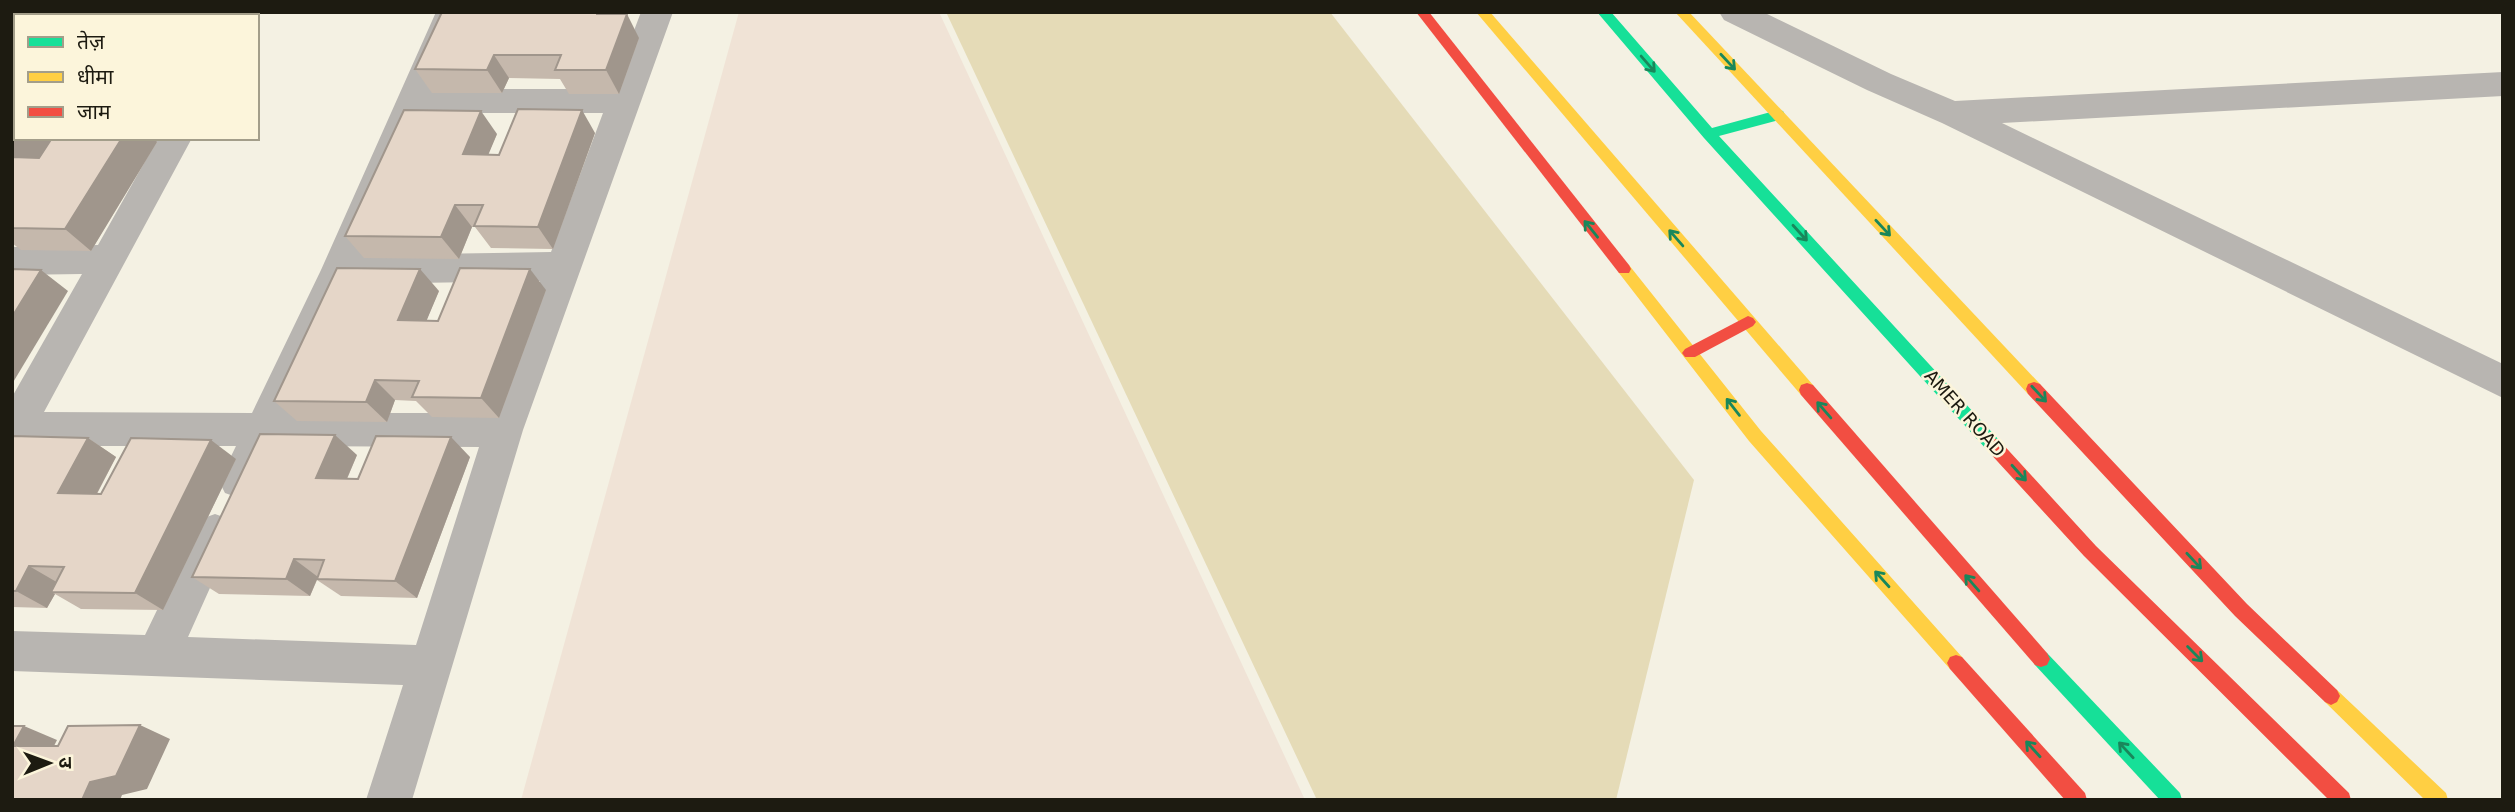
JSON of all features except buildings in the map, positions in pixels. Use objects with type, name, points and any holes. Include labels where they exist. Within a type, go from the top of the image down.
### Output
[{"type":"main road","points":[[1422,12],[1755,436],[2078,800]]},
{"type":"main road","points":[[1482,12],[2005,621],[2173,800]]},
{"type":"main road","name":"AMER ROAD","points":[[1603,12],[1709,134],[2091,551],[2342,800]]},
{"type":"main road","points":[[1681,12],[2241,610],[2439,800]]},
{"type":"main road","points":[[1709,134],[1777,115]]},
{"type":"main road","points":[[1690,354],[1748,323]]},
{"type":"street","points":[[157,657],[339,270],[452,12]]},
{"type":"street","points":[[389,800],[505,430],[657,12]]},
{"type":"street","points":[[1735,12],[1880,82],[1954,114],[2503,382]]},
{"type":"street","points":[[1954,114],[2503,84]]},
{"type":"street","points":[[412,100],[626,101]]},
{"type":"street","points":[[174,140],[13,431],[505,430]]},
{"type":"street","points":[[12,261],[109,260]]},
{"type":"street","points":[[339,270],[565,266]]},
{"type":"street","points":[[12,651],[430,666]]},
{"type":"shaded area","points":[[739,12],[939,12],[1305,800],[521,800]]},
{"type":"shaded area","points":[[946,12],[1330,12],[1694,480],[1616,800],[1317,800]]},
{"type":"traffic: fast","points":[[1603,12],[1709,134],[1993,445]]},
{"type":"traffic: fast","points":[[1709,134],[1778,115]]},
{"type":"traffic: fast","points":[[2041,659],[2173,800]]},
{"type":"traffic: slow","points":[[1482,12],[1807,390]]},
{"type":"traffic: slow","points":[[1681,12],[2034,389]]},
{"type":"traffic: slow","points":[[1624,269],[1755,436],[1956,663]]},
{"type":"traffic: slow","points":[[2331,696],[2439,800]]},
{"type":"traffic: jam","points":[[1422,12],[1624,269]]},
{"type":"traffic: jam","points":[[1690,353],[1748,322]]},
{"type":"traffic: jam","points":[[2034,389],[2241,610],[2331,696]]},
{"type":"traffic: jam","points":[[1807,390],[2041,659]]},
{"type":"traffic: jam","points":[[1993,445],[2090,551],[2342,800]]},
{"type":"traffic: jam","points":[[1956,663],[2078,800]]}]
